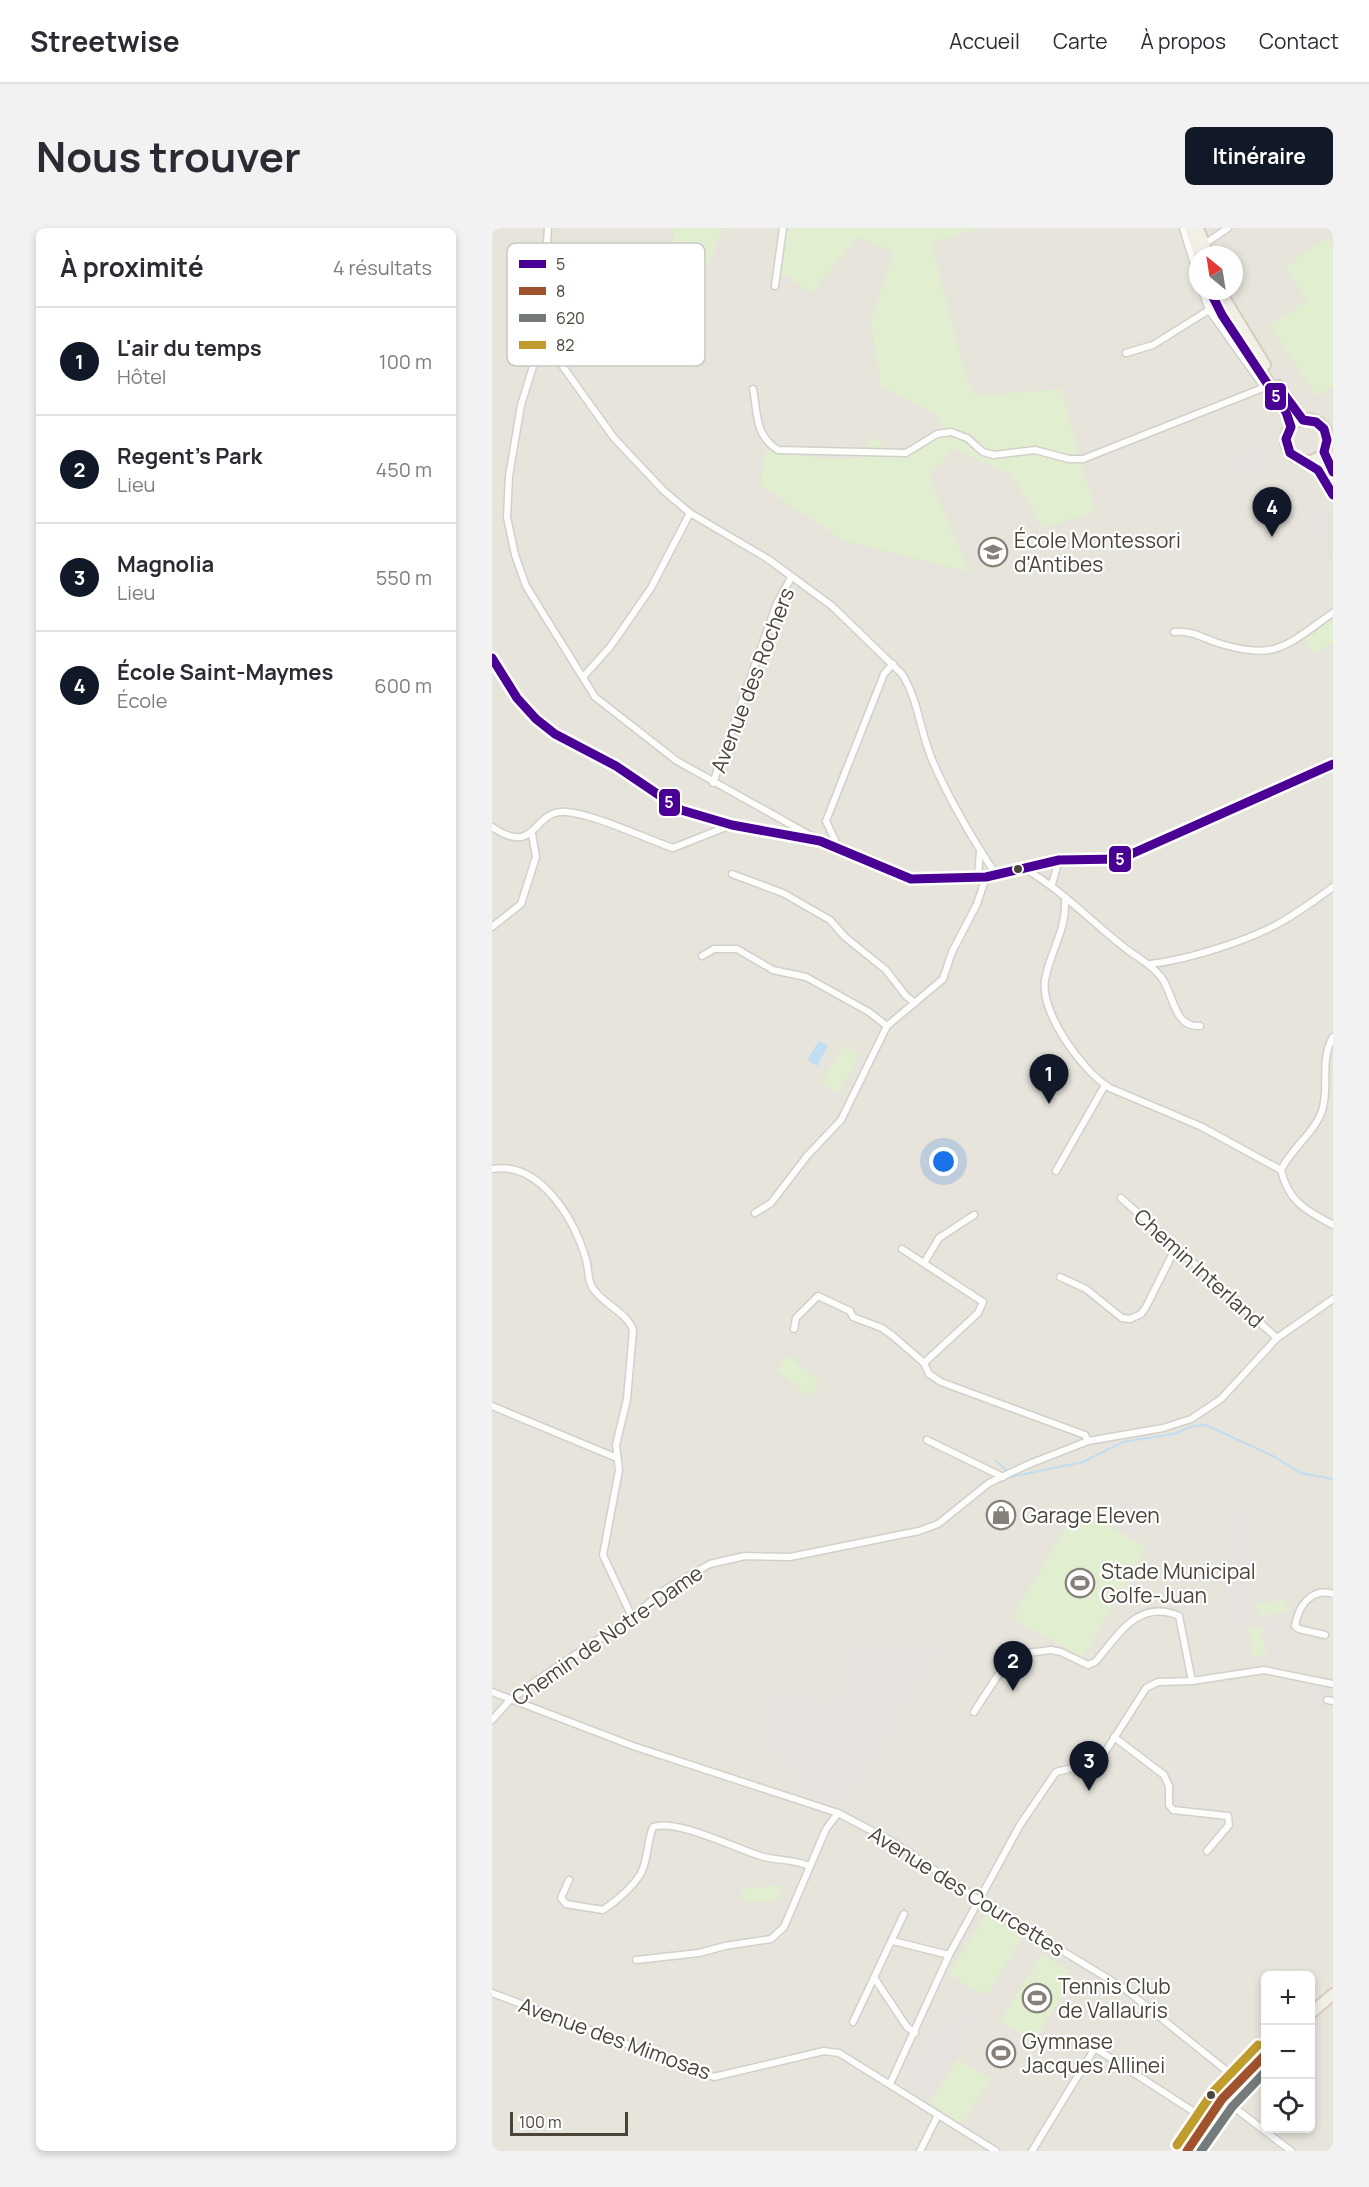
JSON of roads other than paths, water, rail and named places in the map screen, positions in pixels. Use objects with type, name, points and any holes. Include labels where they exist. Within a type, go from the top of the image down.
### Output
[{"type":"main road","points":[[1190,228],[1196,246]]},
{"type":"main road","points":[[1198,228],[1205,246]]},
{"type":"main road","points":[[1214,300],[1222,315],[1278,398],[1291,427]]},
{"type":"main road","points":[[1225,300],[1240,327],[1303,420]]},
{"type":"main road","points":[[1324,452],[1308,461],[1301,461],[1290,453],[1286,439],[1291,427],[1303,420],[1310,420],[1323,426],[1328,439],[1324,452],[1333,472]]},
{"type":"main road","points":[[1308,461],[1318,470],[1333,495]]},
{"type":"main road","points":[[1315,2010],[1333,1994]]},
{"type":"main road","points":[[1187,2151],[1205,2119],[1221,2097],[1261,2059]]},
{"type":"street","points":[[547,243],[548,228]]},
{"type":"street","points":[[775,286],[783,228]]},
{"type":"street","points":[[1183,228],[1189,248]]},
{"type":"street","points":[[1209,241],[1228,228]]},
{"type":"street","points":[[1205,300],[1209,310],[1263,388],[1278,398]]},
{"type":"street","points":[[1126,353],[1153,345],[1209,310]]},
{"type":"street","points":[[533,366],[520,405],[509,476],[507,517],[515,555],[526,586],[595,697],[638,733],[713,783],[832,847],[911,879],[978,878],[997,876],[1059,860],[1120,859],[1333,764]]},
{"type":"street","points":[[562,366],[614,438],[664,491],[690,513],[768,559],[832,606],[892,664],[910,687],[932,761],[980,850],[997,876]]},
{"type":"street","points":[[753,389],[756,420],[760,431],[768,444],[778,450],[906,453],[937,434],[951,432],[967,438],[983,452],[994,455],[1035,450],[1069,459],[1083,459],[1263,388]]},
{"type":"street","points":[[583,677],[610,646],[651,588],[690,513]]},
{"type":"street","name":"Avenue des Rochers","points":[[713,783],[777,603],[791,578]]},
{"type":"street","points":[[1174,632],[1187,631],[1244,651],[1257,652],[1277,649],[1295,641],[1333,613]]},
{"type":"street","points":[[492,658],[517,698],[536,719],[555,734],[616,765],[681,810],[732,825],[820,841]]},
{"type":"street","points":[[832,847],[835,840],[826,821],[884,674],[892,664]]},
{"type":"street","points":[[492,827],[504,835],[519,839],[532,834],[547,816],[567,812],[673,848],[732,825]]},
{"type":"street","points":[[492,927],[521,904],[536,857],[532,834]]},
{"type":"street","points":[[978,878],[980,850]]},
{"type":"street","points":[[1052,884],[1059,860]]},
{"type":"street","points":[[1025,869],[1052,884],[1065,899],[1150,964],[1162,978],[1182,1022],[1190,1027],[1200,1026]]},
{"type":"street","points":[[732,874],[783,893],[830,920],[845,937],[886,970],[915,1004]]},
{"type":"street","points":[[755,1213],[771,1203],[807,1156],[841,1120],[887,1026],[944,979],[952,952],[977,904],[986,877]]},
{"type":"street","points":[[1150,964],[1167,962],[1259,932],[1282,922],[1333,887]]},
{"type":"street","points":[[1065,899],[1063,930],[1046,978],[1044,992],[1052,1012],[1081,1062],[1105,1085],[1200,1126],[1281,1170]]},
{"type":"street","points":[[702,956],[714,949],[737,949],[773,970],[806,977],[869,1012],[887,1026]]},
{"type":"street","points":[[1162,978],[1167,962]]},
{"type":"street","points":[[1333,1037],[1324,1060],[1322,1112],[1288,1156],[1281,1170],[1285,1186],[1298,1204],[1333,1225]]},
{"type":"street","points":[[1056,1171],[1105,1085]]},
{"type":"street","points":[[492,1169],[501,1167],[526,1175],[567,1211],[586,1257],[592,1287],[630,1322],[633,1330],[627,1399],[618,1430],[619,1470],[603,1556],[632,1617]]},
{"type":"street","name":"Chemin Interland","points":[[1121,1197],[1277,1338]]},
{"type":"street","points":[[924,1263],[939,1238],[974,1215]]},
{"type":"street","points":[[1060,1277],[1086,1289],[1122,1318],[1130,1319],[1141,1314],[1146,1307],[1176,1247]]},
{"type":"street","points":[[902,1249],[983,1302],[978,1313],[924,1363]]},
{"type":"street","points":[[794,1329],[796,1318],[818,1296],[850,1311],[853,1317],[882,1328],[924,1363],[929,1374],[941,1382],[1085,1436],[1088,1442]]},
{"type":"street","name":"Chemin de Notre-Dame","points":[[492,1720],[510,1700],[632,1617],[666,1589],[710,1564],[745,1556],[790,1557],[919,1531],[938,1524],[989,1484],[1088,1442],[1163,1428],[1191,1419],[1221,1399],[1277,1338],[1333,1299]]},
{"type":"street","points":[[492,1406],[617,1458]]},
{"type":"street","points":[[927,1440],[1003,1477]]},
{"type":"street","points":[[1325,1635],[1295,1626],[1297,1613],[1313,1595],[1333,1594]]},
{"type":"street","points":[[974,1712],[1011,1655],[1050,1650],[1061,1652],[1088,1665],[1095,1662],[1139,1614],[1147,1612],[1179,1616],[1192,1681]]},
{"type":"street","points":[[890,2084],[949,1955],[1020,1825],[1052,1777],[1063,1769],[1092,1762],[1104,1755],[1146,1688],[1158,1682],[1192,1681],[1264,1670],[1333,1684]]},
{"type":"street","name":"Avenue des Courcettes","points":[[492,1692],[633,1746],[838,1813],[893,1842],[979,1900],[1125,1989],[1238,2080]]},
{"type":"street","points":[[1114,1737],[1164,1775],[1169,1786],[1169,1805],[1173,1810],[1228,1815],[1229,1825],[1207,1851]]},
{"type":"street","points":[[636,1960],[699,1953],[725,1946],[771,1939],[784,1927],[826,1829],[838,1813]]},
{"type":"street","points":[[569,1880],[561,1898],[566,1904],[603,1910],[613,1904],[640,1874],[649,1837],[653,1827],[658,1825],[678,1828],[766,1858],[799,1861],[809,1866]]},
{"type":"street","points":[[853,2022],[904,1914]]},
{"type":"street","points":[[893,1941],[949,1955]]},
{"type":"street","points":[[875,1979],[907,2027],[915,2033]]},
{"type":"street","name":"Avenue des Mimosas","points":[[492,1993],[714,2077],[824,2051],[838,2054],[996,2151]]},
{"type":"street","points":[[1032,2151],[1095,2048],[1205,2119]]},
{"type":"street","points":[[1221,2097],[1291,2151]]},
{"type":"street","points":[[920,2151],[938,2115]]},
{"type":"water","points":[[819,1041],[828,1046],[817,1066],[807,1060]]},
{"type":"waterway","points":[[1010,1477],[1083,1462],[1123,1442],[1174,1434],[1192,1426],[1206,1425],[1273,1456],[1301,1473],[1333,1479]]},
{"type":"waterway","points":[[996,1461],[1006,1470]]},
{"type":"place","name":"École Saint-Maymes","points":[[1272,537]]},
{"type":"place","name":"École Montessori d'Antibes","points":[[993,552]]},
{"type":"place","name":"L'air du temps","points":[[1049,1104]]},
{"type":"place","name":"Garage Eleven","points":[[1001,1515]]},
{"type":"place","name":"Stade Municipal Golfe-Juan","points":[[1080,1583]]},
{"type":"place","name":"Regent's Park","points":[[1013,1691]]},
{"type":"place","name":"Magnolia","points":[[1089,1791]]},
{"type":"place","name":"Tennis Club de Vallauris","points":[[1037,1998]]},
{"type":"place","name":"Gymnase Jacques Allinei","points":[[1001,2053]]}]
